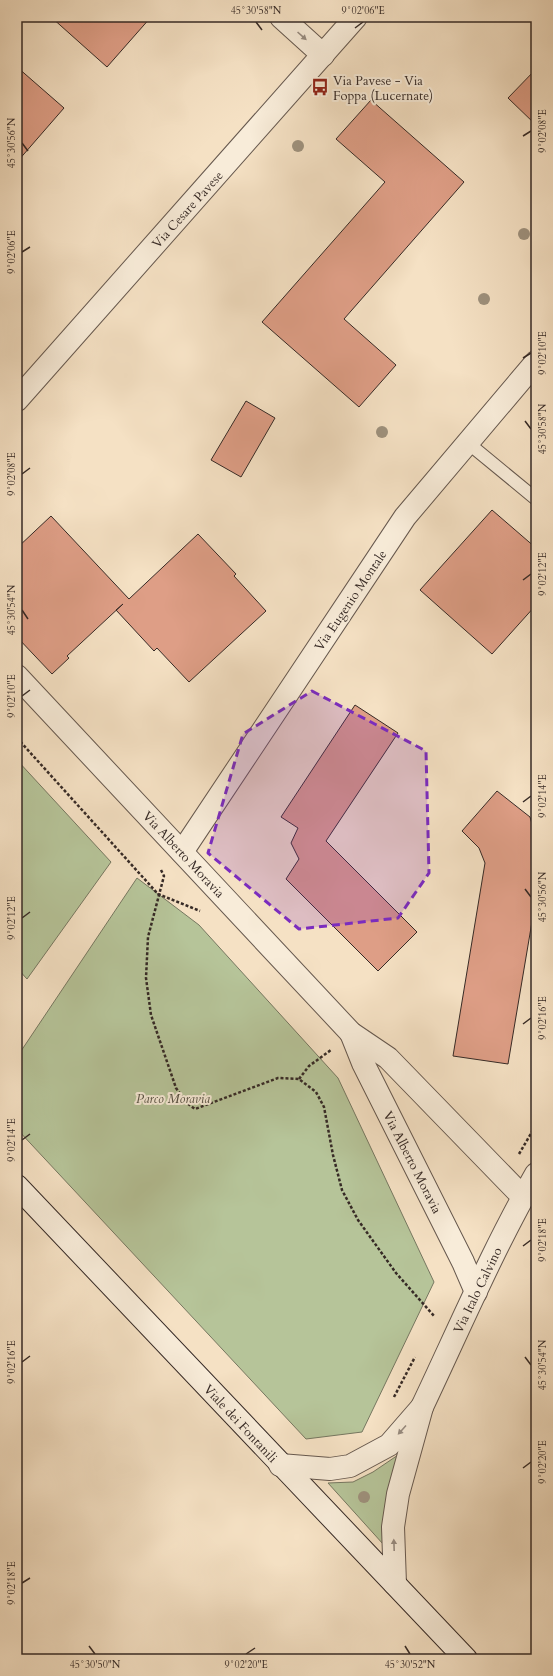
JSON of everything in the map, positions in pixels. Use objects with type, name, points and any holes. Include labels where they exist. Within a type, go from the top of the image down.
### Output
[{"type":"street","points":[[282,17],[323,55]]},
{"type":"street","name":"Via Cesare Pavese","points":[[17,400],[356,17]]},
{"type":"street","name":"Via Eugenio Montale","points":[[182,852],[405,516],[536,362]]},
{"type":"street","name":"Via Alberto Moravia","points":[[17,676],[350,1033],[388,1058],[523,1197]]},
{"type":"street","name":"Via Alberto Moravia","points":[[350,1033],[363,1063],[463,1262],[476,1292]]},
{"type":"street","name":"Via Italo Calvino","points":[[422,1407],[476,1292],[536,1174]]},
{"type":"street","name":"Viale dei Fontanili","points":[[17,1186],[280,1465],[466,1659]]},
{"type":"street","points":[[280,1465],[330,1470],[350,1466],[389,1445],[422,1407]]},
{"type":"street","points":[[395,1584],[393,1527],[398,1494],[422,1407]]},
{"type":"lane","points":[[468,443],[536,500]]},
{"type":"path","points":[[17,738],[158,894],[201,912]]},
{"type":"path","points":[[157,866],[162,871],[164,876],[158,894],[148,937],[146,978],[151,1016],[176,1088],[187,1103],[195,1109],[278,1078],[299,1079],[316,1092],[324,1107],[333,1155],[342,1190],[358,1220],[396,1273],[435,1317]]},
{"type":"path","points":[[299,1079],[309,1066],[332,1050],[350,1033]]},
{"type":"path","points":[[326,1044],[336,1055]]},
{"type":"highlighted area","points":[[312,691],[426,751],[429,873],[398,918],[299,929],[208,853],[243,734]]},
{"type":"green space","points":[[17,760],[111,862],[27,979],[17,968]]},
{"type":"green space","name":"Parco Moravia","points":[[137,878],[199,925],[338,1078],[434,1282],[362,1432],[306,1439],[17,1129],[17,1057]]},
{"type":"green space","points":[[401,1453],[383,1544],[328,1483],[353,1482],[373,1472]]},
{"type":"building","points":[[51,17],[151,17],[107,67]]},
{"type":"building","points":[[17,67],[64,108],[17,162]]},
{"type":"building","points":[[536,69],[536,125],[508,98]]},
{"type":"building","points":[[371,100],[464,182],[344,319],[396,365],[359,407],[262,322],[385,182],[336,139]]},
{"type":"building","points":[[246,401],[275,418],[241,477],[211,460]]},
{"type":"building","points":[[492,510],[536,548],[536,605],[492,654],[420,590]]},
{"type":"building","points":[[51,516],[129,599],[198,534],[236,574],[234,576],[266,611],[189,682],[157,648],[154,651],[116,610],[67,656],[69,658],[52,674],[17,637],[17,548]]},
{"type":"building","points":[[355,705],[398,733],[326,841],[417,932],[378,971],[286,879],[299,859],[291,843],[298,828],[281,817]]},
{"type":"building","points":[[497,791],[530,817],[536,838],[536,898],[508,1064],[453,1056],[485,863],[479,848],[462,831]]},
{"type":"place","name":"Via Pavese - Via Foppa (Lucernate)","points":[[320,87]]}]
